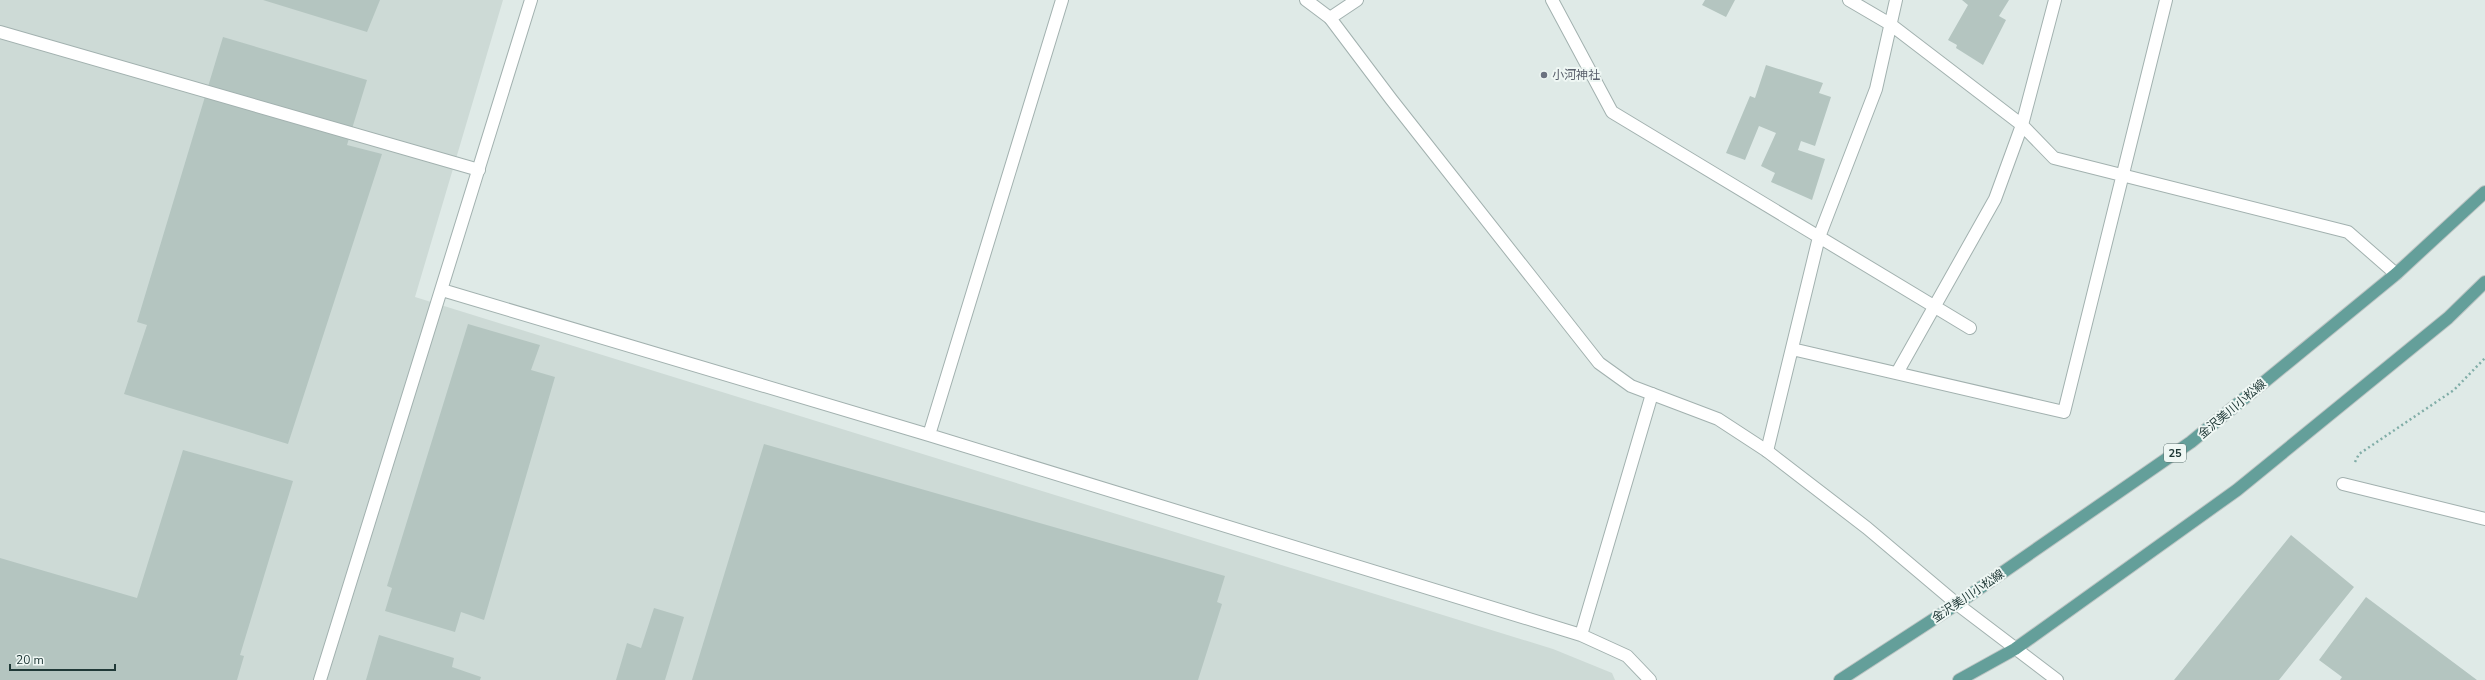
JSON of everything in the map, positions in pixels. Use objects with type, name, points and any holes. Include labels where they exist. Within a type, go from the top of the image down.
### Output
[{"type":"main road","name":"金沢美川小松線","points":[[1840,680],[1957,604],[2191,442],[2396,274],[2485,192]]},
{"type":"main road","points":[[1959,680],[2015,649],[2237,490],[2448,318],[2485,282]]},
{"type":"street","points":[[320,680],[531,0]]},
{"type":"street","points":[[929,434],[1062,0]]},
{"type":"street","points":[[1306,0],[1330,18],[1391,99],[1599,363],[1631,386],[1718,419],[1767,451],[1867,528],[1957,604],[2057,680]]},
{"type":"street","points":[[1330,18],[1357,0]]},
{"type":"street","points":[[1552,0],[1612,112],[1970,328]]},
{"type":"street","points":[[1849,0],[1890,24],[2022,125],[2054,158],[2348,232],[2396,274]]},
{"type":"street","points":[[1767,451],[1819,237],[1876,89],[1896,0]]},
{"type":"street","points":[[1897,373],[1995,199],[2022,125],[2055,0]]},
{"type":"street","points":[[1792,349],[2064,412],[2166,0]]},
{"type":"street","points":[[0,32],[479,170]]},
{"type":"street","points":[[442,290],[929,434],[1581,635],[1627,656],[1650,680]]},
{"type":"street","points":[[1581,635],[1652,394]]},
{"type":"street","points":[[2343,484],[2485,519]]},
{"type":"path","points":[[2343,484],[2359,454],[2454,390],[2485,358]]},
{"type":"shaded area","points":[[0,0],[503,0],[415,297],[1553,649],[1612,673],[1615,680],[0,680]]},
{"type":"building","points":[[263,0],[380,0],[367,32]]},
{"type":"building","points":[[1705,0],[1735,0],[1726,17],[1702,5]]},
{"type":"building","points":[[1962,0],[2009,0],[1999,16],[2006,20],[1983,65],[1956,48],[1957,45],[1948,40],[1968,5]]},
{"type":"building","points":[[223,37],[367,80],[347,145],[382,154],[288,444],[124,394],[147,325],[137,322]]},
{"type":"building","points":[[1766,65],[1823,83],[1819,93],[1831,97],[1815,146],[1801,141],[1798,150],[1825,159],[1812,200],[1771,182],[1775,173],[1761,166],[1776,133],[1759,126],[1745,160],[1726,153],[1750,96],[1755,98]]},
{"type":"building","points":[[468,324],[540,345],[531,370],[555,377],[484,620],[461,612],[455,632],[385,611],[392,588],[387,586]]},
{"type":"building","points":[[764,444],[1225,576],[1217,602],[1222,604],[1198,680],[692,680]]},
{"type":"building","points":[[183,450],[293,481],[240,655],[244,656],[237,680],[0,680],[0,558],[137,598]]},
{"type":"building","points":[[2291,535],[2354,587],[2279,680],[2174,680]]},
{"type":"building","points":[[2366,597],[2477,680],[2340,680],[2342,677],[2319,660]]},
{"type":"building","points":[[654,608],[684,617],[665,680],[616,680],[627,643],[641,648]]},
{"type":"building","points":[[379,635],[454,658],[452,667],[481,677],[480,680],[366,680]]},
{"type":"place","name":"小河神社","points":[[1544,75]]}]
